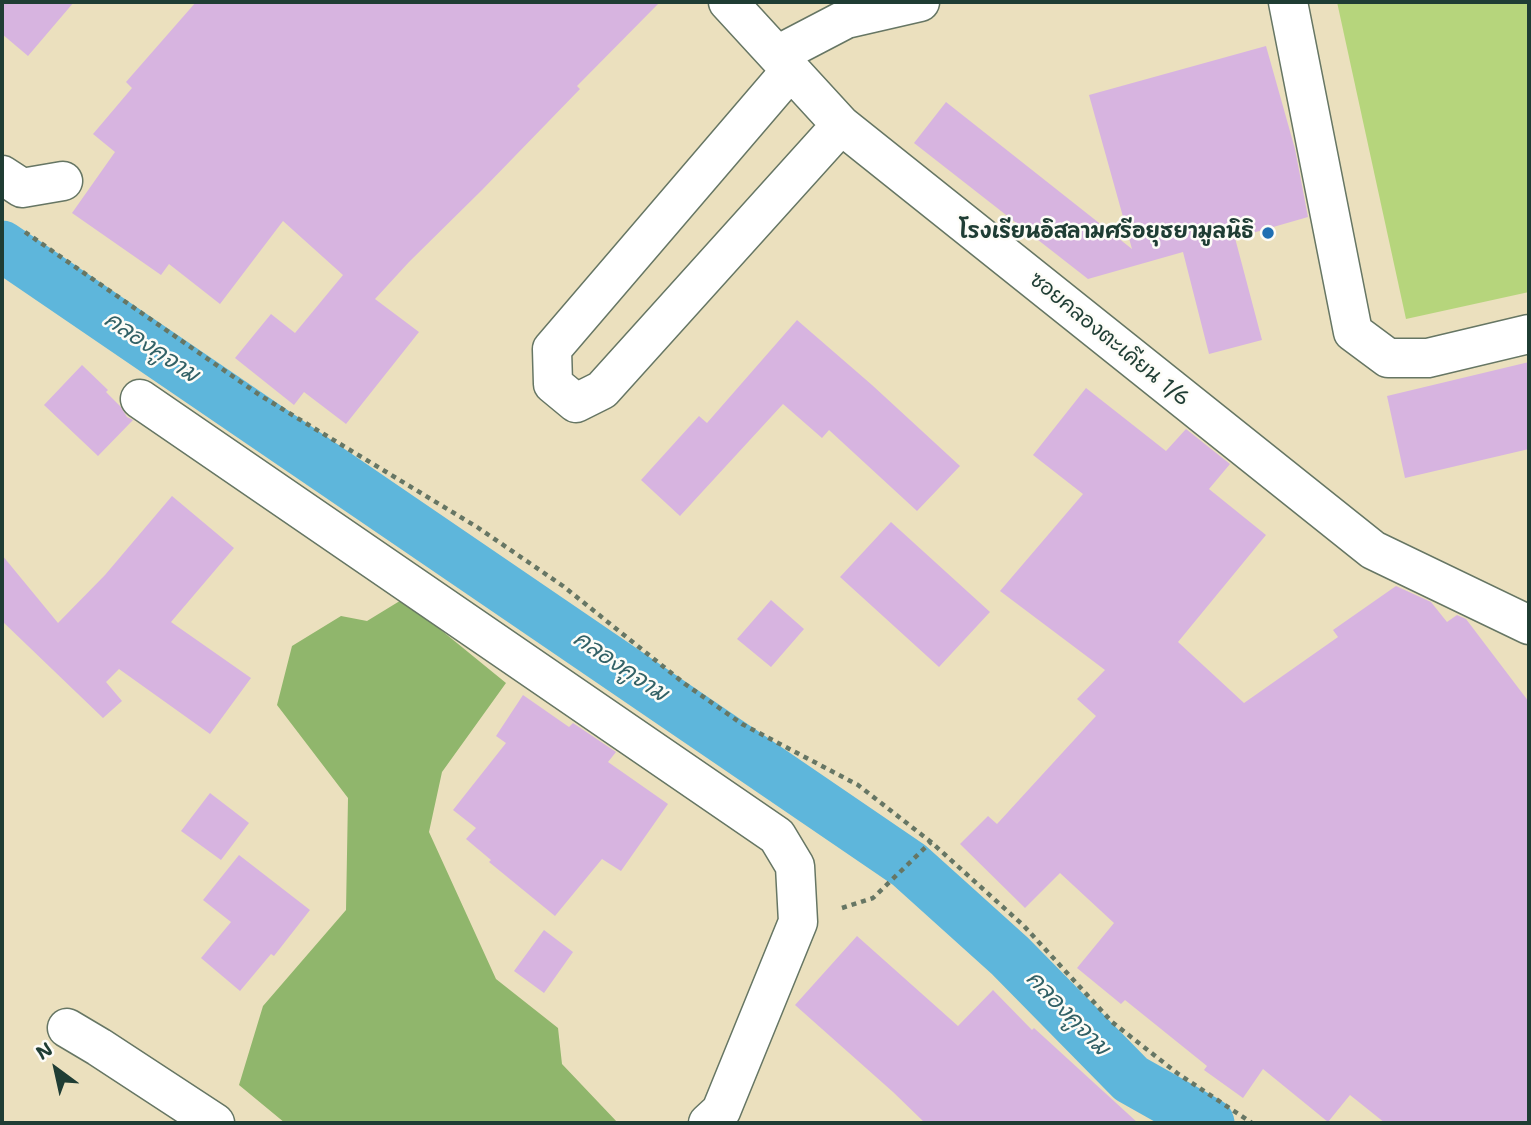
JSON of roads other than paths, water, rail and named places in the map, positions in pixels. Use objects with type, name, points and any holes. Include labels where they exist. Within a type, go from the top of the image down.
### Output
[{"type":"street","name":"ซอยคลองตะเคียน 1/6","points":[[728,2],[841,125],[1373,550],[1529,625]]},
{"type":"street","points":[[841,125],[602,390],[576,403],[553,384],[552,349],[784,62],[846,19],[920,2]]},
{"type":"street","points":[[1288,2],[1353,332],[1388,358],[1428,358],[1529,334]]},
{"type":"street","points":[[2,175],[22,188],[63,181]]},
{"type":"street","points":[[139,399],[777,836],[795,866],[798,922],[720,1111],[708,1123]]},
{"type":"street","points":[[67,1028],[215,1123]]},
{"type":"waterway","name":"คลองคูจาม","points":[[2,246],[909,865],[1010,956],[1131,1079],[1209,1123]]},
{"type":"place","name":"โรงเรียนอิสลามศรีอยุธยามูลนิธิ","points":[[1268,233]]}]
